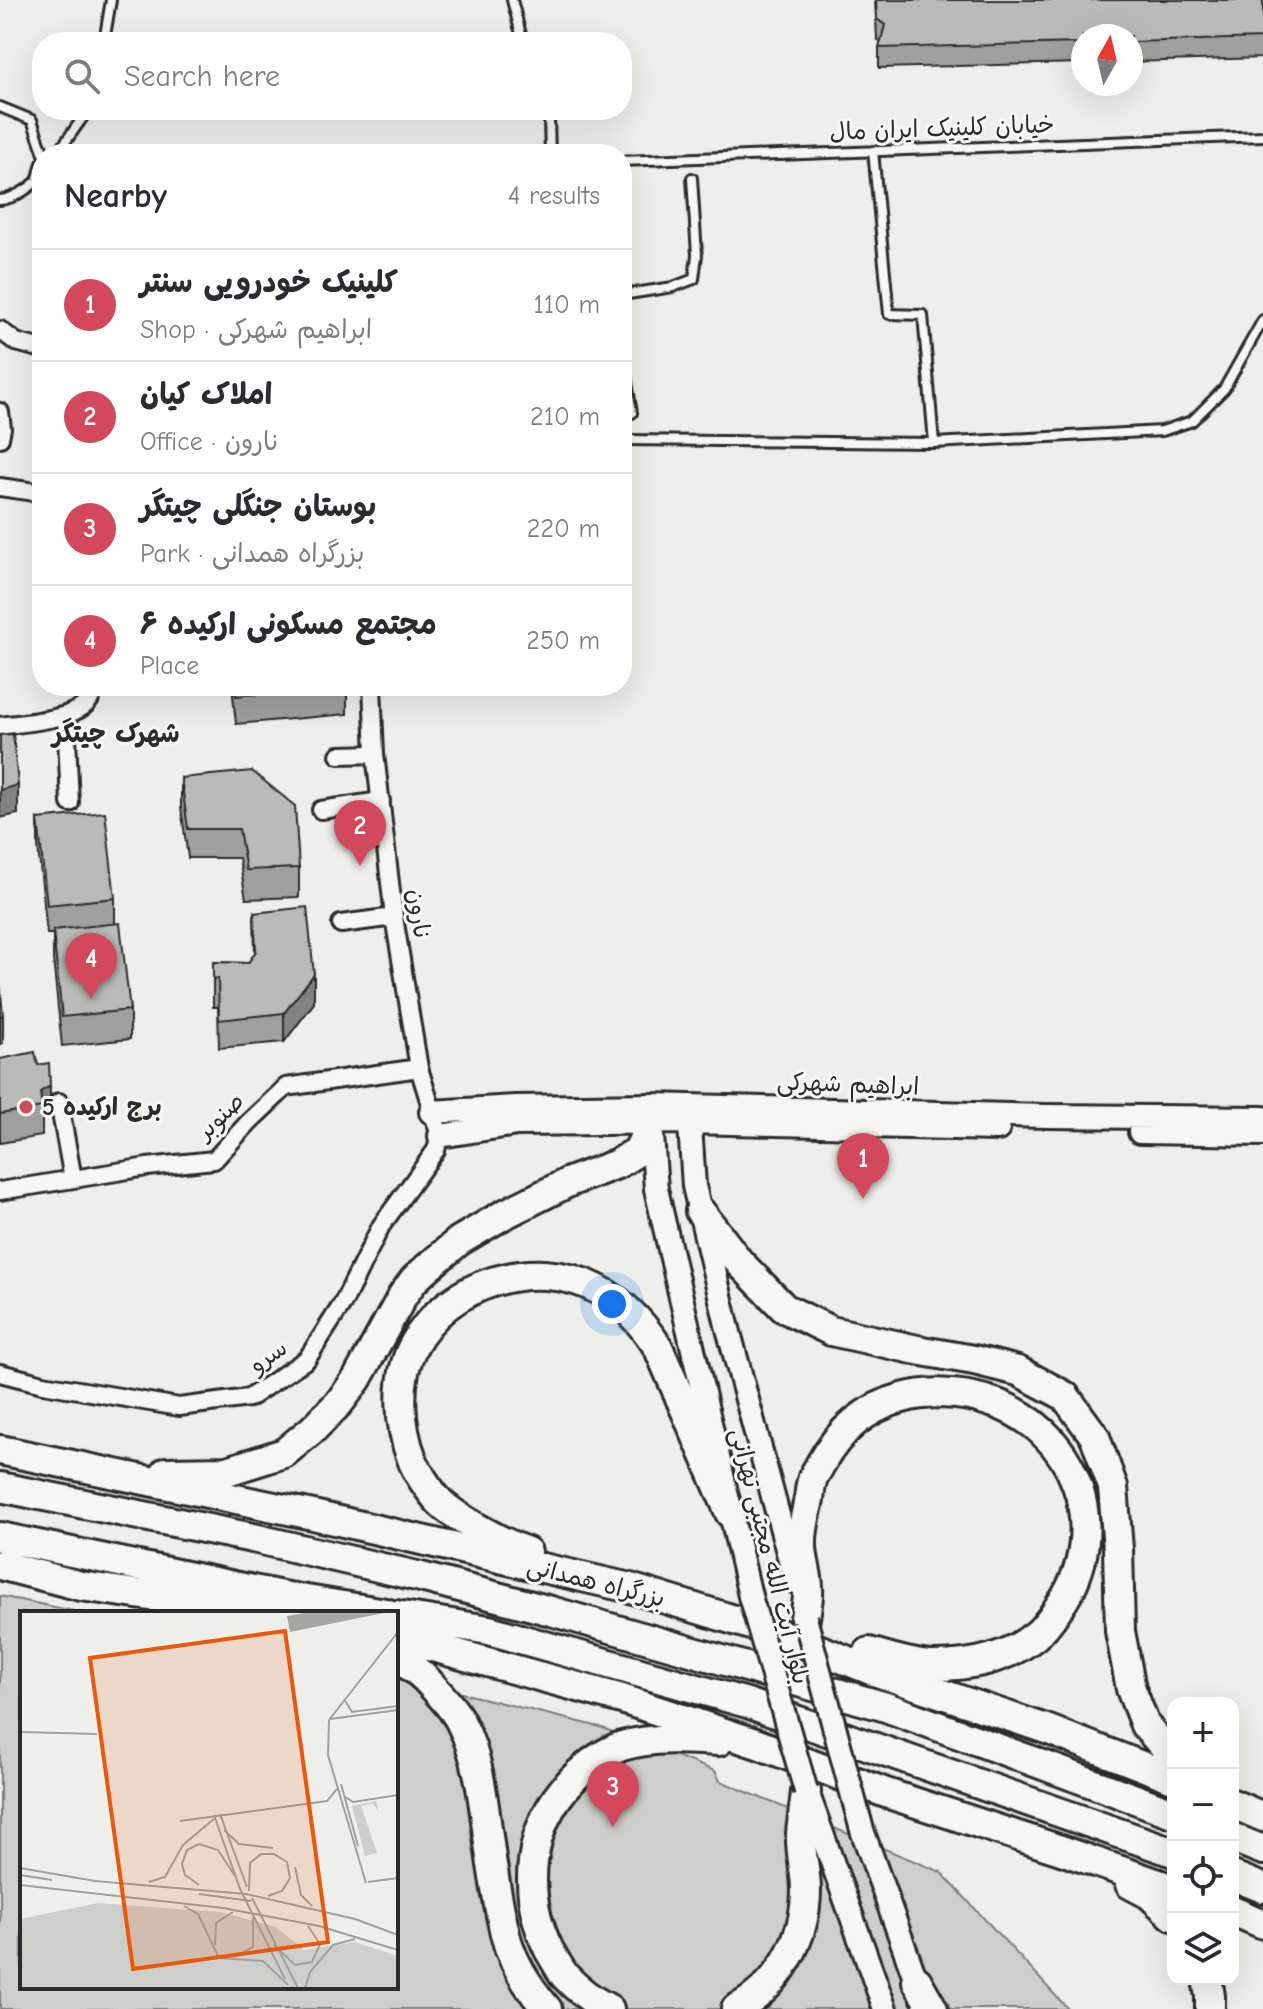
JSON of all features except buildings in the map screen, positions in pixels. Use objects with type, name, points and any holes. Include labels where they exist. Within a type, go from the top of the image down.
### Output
[{"type":"highway","points":[[74,1465],[178,1473],[227,1471],[284,1453],[339,1403],[357,1379],[403,1295],[433,1262],[459,1241],[503,1215],[569,1182],[617,1164],[638,1151],[651,1114]]},
{"type":"highway","points":[[700,1211],[740,1263],[784,1308],[831,1331],[1018,1371],[1065,1396],[1095,1437],[1113,1487],[1120,1631],[1131,1689],[1145,1725],[1167,1750]]},
{"type":"highway","points":[[630,1588],[515,1548],[474,1526],[439,1502],[412,1462],[402,1409],[402,1386],[407,1363],[422,1332],[448,1305],[484,1285],[528,1275],[552,1276],[595,1288],[630,1311],[658,1347],[730,1513]]},
{"type":"highway","points":[[783,1635],[930,1666],[970,1664],[998,1657],[1016,1648],[1036,1635],[1052,1617],[1079,1571],[1086,1536],[1082,1500],[1070,1467],[1053,1441],[1028,1418],[998,1403],[964,1394],[914,1395],[870,1410],[837,1439],[811,1481],[802,1547],[809,1589],[805,1618]]},
{"type":"highway","name":"بزرگراه همدانی","points":[[0,1450],[313,1515],[630,1588],[783,1635],[871,1670],[1049,1730],[1167,1776]]},
{"type":"highway","name":"بزرگراه همدانی","points":[[0,1487],[268,1541],[551,1611],[886,1707],[1167,1811]]},
{"type":"highway","points":[[0,1537],[282,1596],[374,1611]]},
{"type":"highway","points":[[0,1565],[81,1586],[252,1611]]},
{"type":"highway","points":[[398,1615],[489,1630],[747,1703],[1167,1850]]},
{"type":"highway","points":[[398,1638],[622,1699],[758,1744],[886,1793],[1167,1887]]},
{"type":"highway","points":[[398,1660],[425,1678],[453,1710],[465,1730],[475,1758],[486,1812],[505,1935],[524,1980],[547,2009]]},
{"type":"highway","points":[[609,2009],[564,1975],[543,1937],[537,1917],[532,1876],[533,1852],[551,1808],[564,1788],[584,1768],[621,1747],[658,1740],[758,1744]]},
{"type":"highway","points":[[736,2009],[750,2002],[777,1975],[797,1937],[806,1891],[800,1837],[806,1791]]},
{"type":"highway","points":[[1239,1840],[1263,1850]]},
{"type":"highway","points":[[1061,1850],[1149,1894],[1170,1913]]},
{"type":"highway","points":[[1239,1878],[1263,1888]]},
{"type":"highway","points":[[1238,1913],[1263,1924]]},
{"type":"highway","points":[[917,1981],[933,2009]]},
{"type":"highway","points":[[1208,1985],[1210,2009]]},
{"type":"main road","name":"ابراهیم شهرکی","points":[[431,1112],[515,1107],[651,1114],[1263,1118]]},
{"type":"main road","name":"ابراهیم شهرکی","points":[[440,1136],[517,1124],[651,1114]]},
{"type":"main road","name":"بلوار آیت الله مجتبی تهرانی","points":[[651,1114],[656,1189],[750,1596],[806,1791],[885,2009]]},
{"type":"main road","name":"ابراهیم شهرکی","points":[[689,1114],[871,1127],[1263,1134]]},
{"type":"main road","name":"بلوار آیت الله مجتبی تهرانی","points":[[689,1114],[694,1186],[731,1340],[862,1830],[927,2009]]},
{"type":"main road","points":[[653,1157],[671,1148],[692,1157]]},
{"type":"street","points":[[0,330],[16,342],[32,346]]},
{"type":"street","points":[[0,412],[0,438]]},
{"type":"street","points":[[0,487],[32,492]]},
{"type":"street","points":[[0,726],[66,716],[86,707],[93,696]]},
{"type":"street","name":"نارون","points":[[372,696],[375,754],[394,917],[419,1068],[440,1136]]},
{"type":"street","points":[[66,716],[70,803]]},
{"type":"street","points":[[339,755],[375,754]]},
{"type":"street","points":[[321,810],[381,801]]},
{"type":"street","points":[[341,924],[394,917]]},
{"type":"street","name":"صنوبر","points":[[0,1191],[147,1167],[214,1160],[286,1087],[419,1068]]},
{"type":"street","points":[[59,1102],[73,1179]]},
{"type":"street","name":"سرو","points":[[0,1373],[43,1384],[179,1407],[249,1398],[307,1359],[343,1303],[381,1226],[436,1150],[440,1136]]},
{"type":"lane","points":[[106,32],[111,0]]},
{"type":"lane","points":[[512,0],[520,32]]},
{"type":"lane","points":[[0,107],[32,120],[40,144]]},
{"type":"lane","points":[[64,144],[81,120]]},
{"type":"lane","points":[[549,120],[550,144]]},
{"type":"lane","name":"خیابان کلینیک ایران مال","points":[[632,161],[1263,136]]},
{"type":"lane","points":[[873,151],[889,314],[923,315],[934,443]]},
{"type":"lane","points":[[632,293],[673,287],[694,279],[697,255],[692,178]]},
{"type":"lane","points":[[0,200],[6,200],[32,183]]},
{"type":"lane","points":[[632,440],[934,443],[1162,431],[1192,421],[1224,389],[1263,320]]},
{"type":"shaded area","points":[[0,1596],[74,1611],[20,1611],[20,1989],[398,1989],[398,1677],[600,1727],[715,1771],[720,1781],[941,1872],[1068,2009],[0,2009]]},
{"type":"place","name":"املاک کیان","points":[[360,866]]},
{"type":"place","name":"مجتمع مسکونی ارکیده ۶","points":[[91,999]]},
{"type":"place","name":"برج ارکیده 5","points":[[26,1107]]},
{"type":"place","name":"کلینیک خودرویی سنتر","points":[[863,1199]]},
{"type":"place","name":"بوستان جنگلی چیتگر","points":[[613,1827]]},
{"type":"district","name":"شهرک چیتگر","points":[[116,734]]}]
